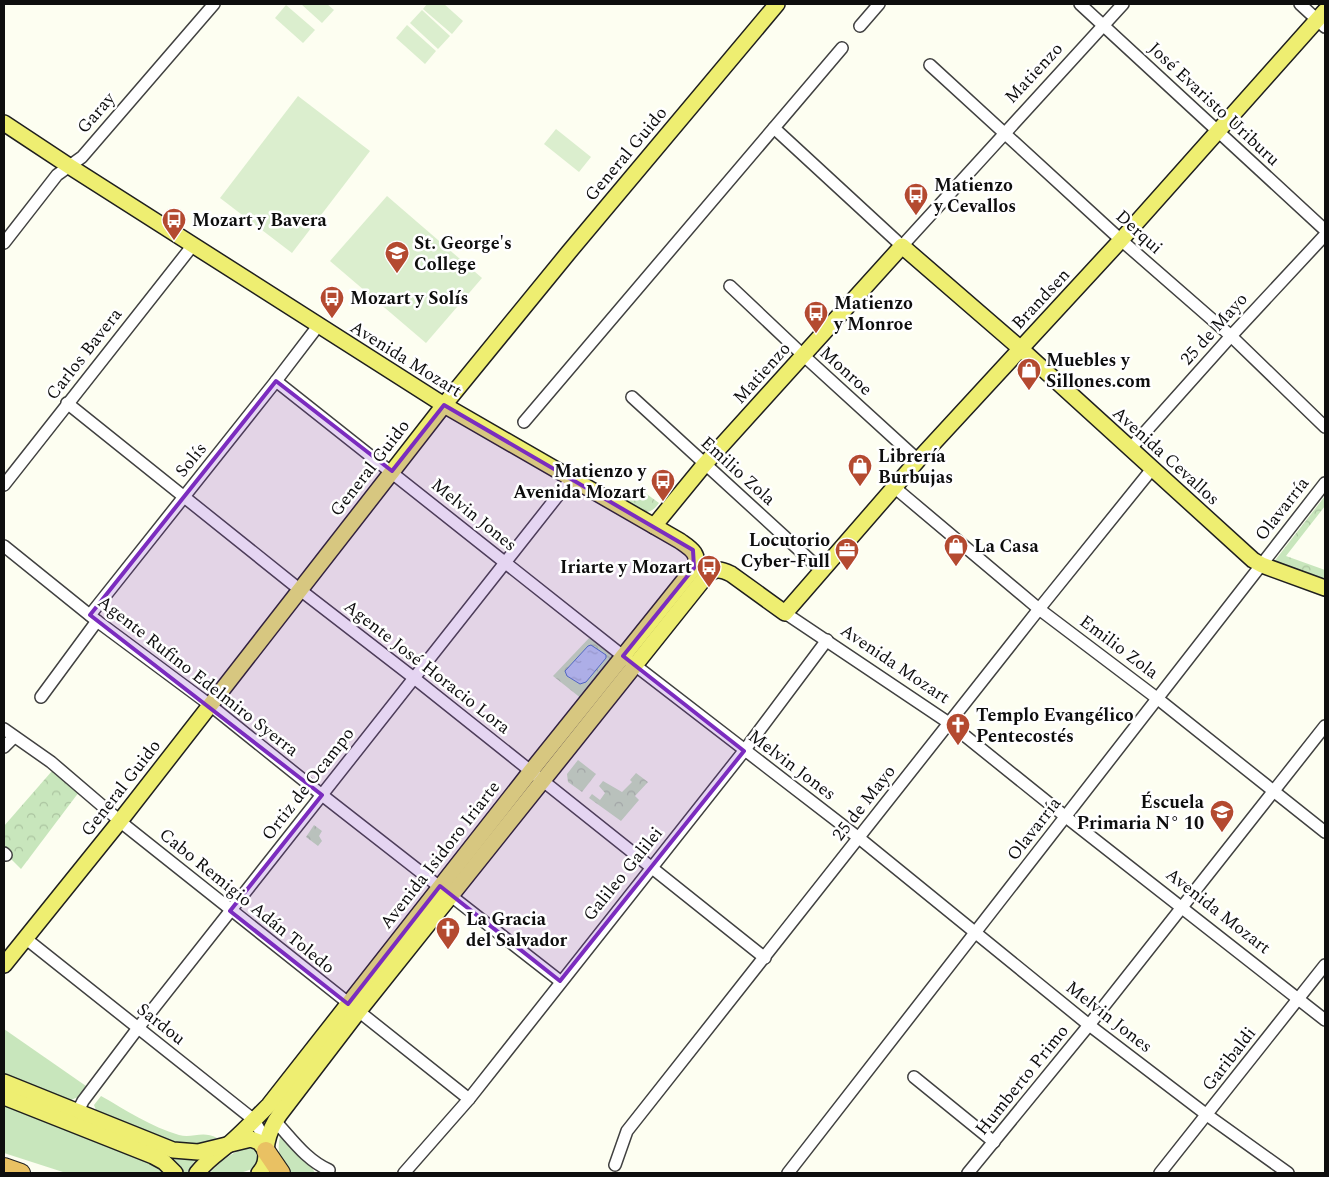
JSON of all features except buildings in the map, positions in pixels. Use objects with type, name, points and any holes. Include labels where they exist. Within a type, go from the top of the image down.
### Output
[{"type":"highway","points":[[266,1147],[281,1173]]},
{"type":"highway","points":[[4,1167],[21,1173]]},
{"type":"main road","name":"General Guido","points":[[4,965],[120,820],[444,405],[777,4]]},
{"type":"main road","name":"Brandsen","points":[[786,613],[821,570],[918,460],[1323,20]]},
{"type":"main road","name":"Avenida Mozart","points":[[4,123],[444,405],[693,550]]},
{"type":"main road","name":"Avenida Cevallos","points":[[902,246],[1021,349],[1253,560],[1325,588]]},
{"type":"main road","name":"Matienzo","points":[[654,526],[704,465],[902,246]]},
{"type":"main road","name":"Avenida Isidoro Iriarte","points":[[260,1173],[266,1161],[266,1147],[274,1113],[353,1008],[629,660],[694,568],[697,559],[693,550]]},
{"type":"main road","name":"Avenida Isidoro Iriarte","points":[[629,660],[706,575],[713,570],[722,570]]},
{"type":"main road","name":"Avenida Mozart","points":[[722,570],[750,586],[786,613]]},
{"type":"main road","points":[[4,1082],[77,1113],[173,1150],[198,1152],[251,1139],[266,1147]]},
{"type":"main road","points":[[4,1097],[153,1156],[164,1162],[175,1173]]},
{"type":"main road","name":"Avenida Isidoro Iriarte","points":[[197,1173],[254,1120],[274,1113]]},
{"type":"street","name":"Garay","points":[[4,243],[57,174],[82,157],[214,4]]},
{"type":"street","points":[[860,26],[879,4]]},
{"type":"street","name":"José Evaristo Uriburu","points":[[1080,4],[1325,230]]},
{"type":"street","name":"Matienzo","points":[[902,246],[1123,4]]},
{"type":"street","points":[[1300,4],[1323,20]]},
{"type":"street","points":[[524,422],[842,48]]},
{"type":"street","name":"Derqui","points":[[930,64],[1121,240],[1231,336],[1325,427]]},
{"type":"street","name":"Avenida Cevallos","points":[[774,128],[902,246]]},
{"type":"street","name":"25 de Mayo","points":[[1130,449],[1325,234]]},
{"type":"street","name":"Carlos Bavera","points":[[4,485],[193,245]]},
{"type":"street","name":"Monroe","points":[[730,286],[918,460]]},
{"type":"street","name":"Solís","points":[[42,697],[93,618],[184,497],[318,326]]},
{"type":"street","name":"Melvin Jones","points":[[276,381],[744,751],[859,838],[1089,1025],[1207,1115],[1288,1173]]},
{"type":"street","name":"Emilio Zola","points":[[632,397],[704,465],[821,570]]},
{"type":"street","name":"Agente José Horacio Lora","points":[[67,403],[299,590],[414,678],[765,958]]},
{"type":"street","name":"25 de Mayo","points":[[615,1165],[627,1131],[1039,608],[1152,469]]},
{"type":"street","name":"Ortiz de Ocampo","points":[[77,1113],[83,1101],[138,1028],[571,479]]},
{"type":"street","name":"Olavarría","points":[[788,1173],[1325,483]]},
{"type":"street","name":"Emilio Zola","points":[[894,487],[1039,608],[1158,698],[1325,832]]},
{"type":"street","name":"Agente Rufino Edelmiro Syerra","points":[[4,546],[93,618],[210,705],[560,981]]},
{"type":"street","name":"Avenida Mozart","points":[[786,613],[949,723],[1325,1020]]},
{"type":"street","name":"Galileo Galilei","points":[[404,1173],[469,1099],[560,981],[744,751],[827,640]]},
{"type":"street","name":"Humberto Primo","points":[[968,1173],[1089,1025],[1325,726]]},
{"type":"street","name":"Cabo Remigio Adán Toledo","points":[[4,729],[50,762],[230,910],[469,1099]]},
{"type":"street","points":[[4,748],[14,737]]},
{"type":"street","name":"Sardou","points":[[25,938],[254,1120],[266,1147]]},
{"type":"street","name":"Garibaldi","points":[[1160,1173],[1325,965]]},
{"type":"street","points":[[914,1077],[994,1142]]},
{"type":"street","points":[[274,1113],[310,1159],[317,1165],[329,1170]]},
{"type":"highlighted area","points":[[276,381],[392,471],[444,405],[693,550],[694,568],[623,656],[744,751],[560,981],[440,886],[348,1004],[230,911],[322,795],[90,615]]},
{"type":"green space","points":[[301,4],[327,4],[334,10],[322,23]]},
{"type":"green space","points":[[427,4],[444,4],[463,21],[452,34],[423,9]]},
{"type":"green space","points":[[286,5],[315,30],[303,43],[275,18]]},
{"type":"green space","points":[[422,10],[450,36],[438,49],[410,23]]},
{"type":"green space","points":[[407,25],[436,51],[425,64],[396,38]]},
{"type":"green space","points":[[298,96],[370,151],[292,253],[220,198]]},
{"type":"green space","points":[[556,129],[591,157],[579,172],[544,144]]},
{"type":"green space","points":[[387,196],[482,278],[426,343],[330,261]]},
{"type":"green space","points":[[637,487],[659,503],[651,511],[643,511],[625,500]]},
{"type":"green space","points":[[1325,496],[1325,506],[1286,556],[1325,570],[1325,580],[1273,563]]},
{"type":"green space","points":[[591,636],[614,656],[613,660],[582,699],[553,676]]},
{"type":"green space","points":[[578,760],[596,774],[582,792],[568,782],[567,774]]},
{"type":"green space","points":[[52,771],[79,792],[21,869],[4,852],[4,826]]},
{"type":"green space","points":[[636,773],[648,782],[635,796],[639,800],[621,821],[589,798],[592,794],[600,800],[605,793],[599,786],[603,781],[622,792],[632,782],[630,780]]},
{"type":"green space","points":[[314,825],[322,831],[319,836],[322,841],[318,846],[306,837]]},
{"type":"green space","points":[[4,1029],[86,1086],[78,1097],[69,1101],[4,1075]]},
{"type":"green space","points":[[101,1096],[139,1118],[169,1132],[184,1136],[207,1135],[217,1138],[202,1143],[190,1144],[148,1134],[97,1113],[94,1105]]},
{"type":"green space","points":[[4,1102],[154,1163],[166,1173],[66,1173],[4,1153]]},
{"type":"green space","points":[[281,1131],[307,1159],[315,1173],[291,1173],[286,1168],[279,1154]]},
{"type":"green space","points":[[252,1146],[259,1152],[260,1162],[255,1167],[237,1173],[210,1173],[229,1156]]},
{"type":"green space","points":[[155,1152],[201,1157],[194,1162],[187,1173],[182,1173]]},
{"type":"water","points":[[591,645],[606,655],[606,658],[586,682],[580,684],[567,676],[565,671]]},
{"type":"place","name":"Matienzo y Cevallos","points":[[916,216]]},
{"type":"place","name":"Mozart y Bavera","points":[[174,241]]},
{"type":"place","name":"St. George's College","points":[[397,274]]},
{"type":"place","name":"Mozart y Solís","points":[[332,319]]},
{"type":"place","name":"Matienzo y Monroe","points":[[816,334]]},
{"type":"place","name":"Muebles y Sillones.com","points":[[1029,391]]},
{"type":"place","name":"Librería Burbujas","points":[[860,487]]},
{"type":"place","name":"Matienzo y Avenida Mozart","points":[[663,502]]},
{"type":"place","name":"La Casa","points":[[956,567]]},
{"type":"place","name":"Locutorio Cyber-Full","points":[[847,571]]},
{"type":"place","name":"Iriarte y Mozart","points":[[709,588]]},
{"type":"place","name":"Templo Evangélico Pentecostés","points":[[958,746]]},
{"type":"place","name":"Éscuela Primaria N° 10","points":[[1222,833]]},
{"type":"place","name":"La Gracia del Salvador","points":[[448,950]]}]
